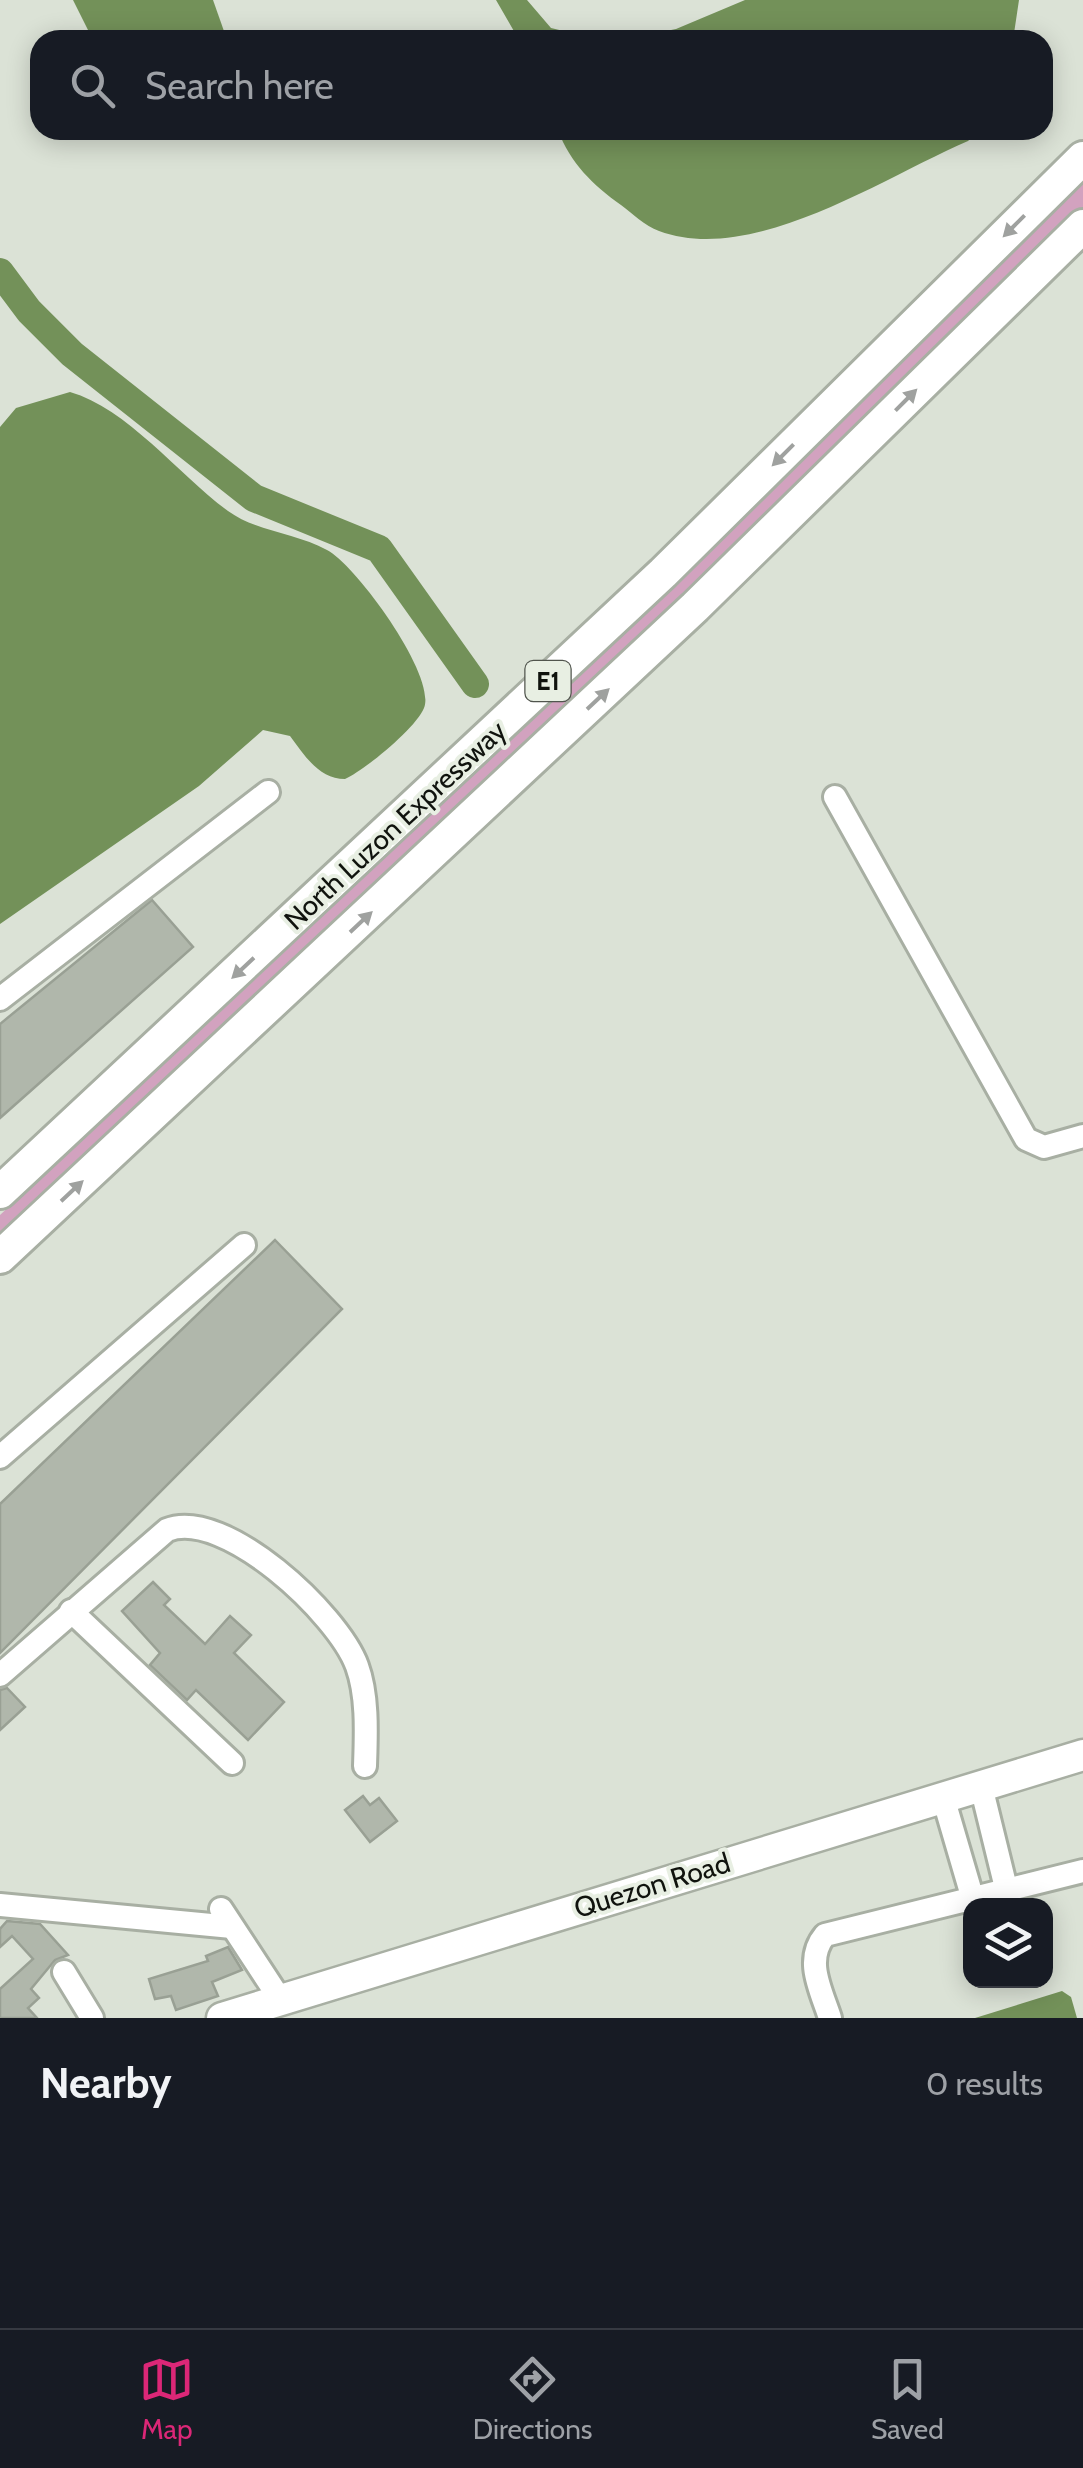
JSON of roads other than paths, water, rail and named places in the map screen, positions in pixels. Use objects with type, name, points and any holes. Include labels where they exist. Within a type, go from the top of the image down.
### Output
[{"type":"highway","name":"North Luzon Expressway","points":[[0,1192],[663,573],[1083,158]]},
{"type":"highway","name":"North Luzon Expressway","points":[[0,1256],[695,607],[1083,226]]},
{"type":"main road","name":"Quezon Road","points":[[231,2017],[1083,1755]]},
{"type":"lane","points":[[0,998],[268,792]]},
{"type":"lane","points":[[835,797],[1026,1139],[1044,1147],[1083,1136]]},
{"type":"lane","points":[[0,1456],[244,1245]]},
{"type":"lane","points":[[0,1675],[168,1530],[182,1524],[257,1554],[326,1618],[357,1666],[366,1726],[365,1766]]},
{"type":"lane","points":[[71,1611],[232,1763]]},
{"type":"lane","points":[[981,1786],[1006,1888]]},
{"type":"lane","points":[[943,1797],[972,1896]]},
{"type":"lane","points":[[830,2018],[814,1968],[815,1947],[826,1934],[1083,1871]]},
{"type":"lane","points":[[0,1905],[226,1918],[280,1999]]},
{"type":"lane","points":[[64,1972],[92,2018]]},
{"type":"waterway","points":[[0,272],[29,311],[72,354],[254,498],[379,549],[475,684]]}]
